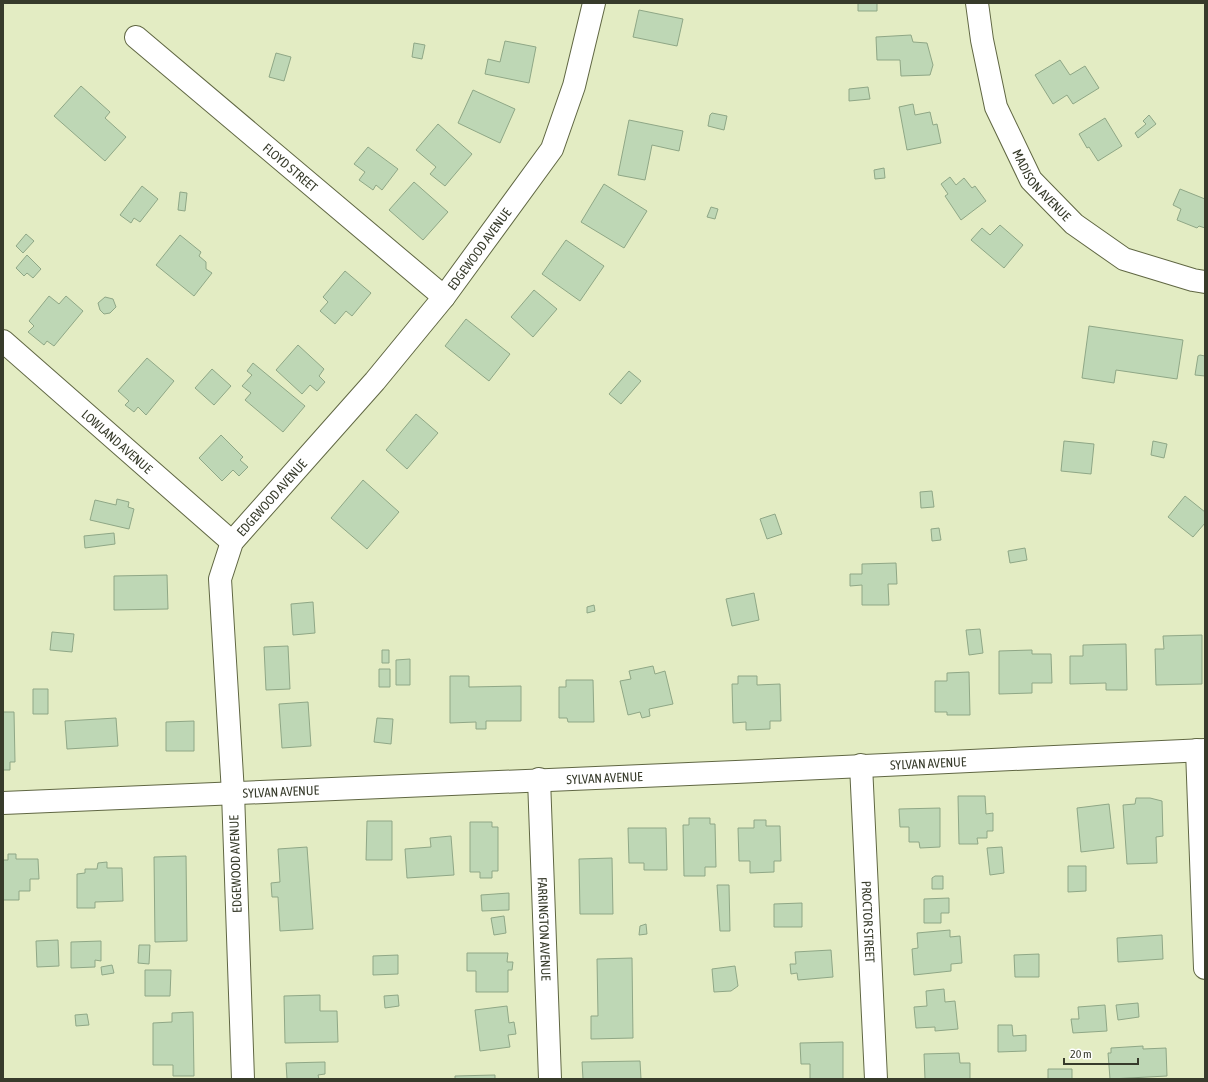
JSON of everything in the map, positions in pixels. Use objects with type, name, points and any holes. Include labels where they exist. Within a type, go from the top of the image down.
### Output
[{"type":"street","name":"EDGEWOOD AVENUE","points":[[243,1079],[233,793],[220,579],[232,542],[374,381],[444,297],[552,149],[574,86],[594,3]]},
{"type":"street","name":"MADISON AVENUE","points":[[977,3],[982,40],[996,107],[1030,180],[1074,224],[1124,259],[1193,280],[1205,282]]},
{"type":"street","name":"FLOYD STREET","points":[[136,37],[444,297]]},
{"type":"street","name":"LOWLAND AVENUE","points":[[3,341],[232,542]]},
{"type":"street","name":"SYLVAN AVENUE","points":[[3,803],[1201,750]]},
{"type":"street","points":[[1201,750],[1205,968]]},
{"type":"street","name":"PROCTOR STREET","points":[[861,765],[876,1079]]},
{"type":"street","name":"FARRINGTON AVENUE","points":[[539,779],[550,1079]]},
{"type":"building","points":[[858,3],[877,3],[877,11],[858,11]]},
{"type":"building","points":[[639,10],[683,19],[677,46],[633,37]]},
{"type":"building","points":[[911,35],[913,42],[927,43],[933,65],[930,75],[901,76],[900,60],[877,60],[876,37]]},
{"type":"building","points":[[505,41],[536,47],[529,83],[485,74],[488,59],[500,62]]},
{"type":"building","points":[[414,43],[425,45],[422,59],[412,57]]},
{"type":"building","points":[[276,53],[291,57],[284,81],[269,77]]},
{"type":"building","points":[[1060,60],[1070,75],[1085,66],[1099,88],[1073,104],[1067,95],[1053,104],[1035,75]]},
{"type":"building","points":[[81,86],[110,112],[105,118],[126,137],[105,161],[54,116]]},
{"type":"building","points":[[868,87],[870,99],[849,101],[849,89]]},
{"type":"building","points":[[473,90],[515,109],[500,143],[458,123]]},
{"type":"building","points":[[913,104],[915,115],[930,112],[933,125],[937,124],[941,143],[907,150],[899,107]]},
{"type":"building","points":[[712,113],[727,116],[724,130],[708,126],[710,115]]},
{"type":"building","points":[[1149,115],[1156,124],[1138,138],[1135,133],[1146,124],[1143,121]]},
{"type":"building","points":[[1105,118],[1122,146],[1098,161],[1089,147],[1087,148],[1079,134]]},
{"type":"building","points":[[629,120],[683,131],[679,151],[652,145],[645,180],[618,175]]},
{"type":"building","points":[[438,124],[472,154],[445,186],[430,174],[436,167],[416,150]]},
{"type":"building","points":[[368,147],[398,169],[382,190],[376,185],[373,190],[359,180],[365,172],[354,164]]},
{"type":"building","points":[[884,168],[885,178],[875,179],[874,170]]},
{"type":"building","points":[[950,177],[956,185],[964,178],[972,188],[975,186],[986,201],[961,220],[945,196],[948,194],[941,184]]},
{"type":"building","points":[[414,182],[448,212],[423,240],[389,210]]},
{"type":"building","points":[[604,184],[647,211],[624,248],[581,222]]},
{"type":"building","points":[[142,186],[158,199],[140,222],[134,218],[131,223],[120,215]]},
{"type":"building","points":[[1180,189],[1205,199],[1205,228],[1199,226],[1197,228],[1177,220],[1181,209],[1173,205]]},
{"type":"building","points":[[180,192],[187,193],[185,211],[178,210]]},
{"type":"building","points":[[711,207],[718,209],[715,219],[707,217]]},
{"type":"building","points":[[1000,225],[1023,245],[1004,268],[971,240],[982,228],[990,235]]},
{"type":"building","points":[[26,234],[34,241],[23,253],[16,246]]},
{"type":"building","points":[[180,235],[201,252],[199,256],[206,262],[206,269],[212,273],[194,296],[156,265]]},
{"type":"building","points":[[566,240],[604,266],[580,301],[542,274]]},
{"type":"building","points":[[27,255],[41,269],[33,278],[27,273],[24,276],[16,268]]},
{"type":"building","points":[[345,271],[371,293],[352,316],[346,311],[335,324],[320,311],[328,302],[323,297]]},
{"type":"building","points":[[534,290],[557,309],[533,337],[511,317]]},
{"type":"building","points":[[49,296],[59,304],[66,296],[83,311],[54,346],[47,341],[44,345],[28,332],[34,326],[29,321]]},
{"type":"building","points":[[105,297],[113,299],[116,307],[110,313],[104,314],[100,310],[98,303]]},
{"type":"building","points":[[466,319],[510,354],[489,381],[445,346]]},
{"type":"building","points":[[1089,326],[1183,340],[1177,379],[1116,370],[1114,383],[1082,378]]},
{"type":"building","points":[[298,345],[324,369],[319,376],[325,382],[317,391],[310,385],[302,394],[276,370]]},
{"type":"building","points":[[1198,356],[1205,356],[1205,376],[1195,375]]},
{"type":"building","points":[[147,358],[174,381],[146,415],[138,407],[134,412],[125,405],[129,401],[118,391]]},
{"type":"building","points":[[253,363],[305,406],[283,432],[245,400],[251,393],[242,386],[252,375],[247,371]]},
{"type":"building","points":[[212,369],[231,386],[214,405],[195,388]]},
{"type":"building","points":[[629,371],[641,381],[621,404],[609,394]]},
{"type":"building","points":[[416,414],[438,433],[407,469],[386,450]]},
{"type":"building","points":[[221,435],[243,457],[240,460],[248,467],[239,476],[233,470],[222,481],[199,458]]},
{"type":"building","points":[[1064,441],[1094,444],[1091,474],[1061,471]]},
{"type":"building","points":[[1153,441],[1167,444],[1164,458],[1151,455]]},
{"type":"building","points":[[363,480],[399,512],[367,549],[331,518]]},
{"type":"building","points":[[932,491],[934,507],[921,508],[920,492]]},
{"type":"building","points":[[1185,496],[1205,512],[1205,523],[1193,537],[1168,517]]},
{"type":"building","points":[[117,499],[129,502],[128,507],[134,509],[129,529],[90,520],[95,500],[116,505]]},
{"type":"building","points":[[775,514],[782,534],[767,539],[760,519]]},
{"type":"building","points":[[939,528],[941,540],[932,541],[931,529]]},
{"type":"building","points":[[114,533],[115,544],[85,548],[84,536]]},
{"type":"building","points":[[1025,548],[1027,560],[1010,563],[1008,551]]},
{"type":"building","points":[[896,563],[897,584],[888,584],[889,605],[862,605],[862,585],[850,586],[850,574],[862,574],[862,564]]},
{"type":"building","points":[[167,575],[168,609],[114,610],[114,576]]},
{"type":"building","points":[[754,593],[759,620],[732,626],[726,599]]},
{"type":"building","points":[[313,602],[315,633],[293,635],[291,604]]},
{"type":"building","points":[[594,605],[595,611],[587,613],[587,607]]},
{"type":"building","points":[[980,629],[983,653],[969,655],[966,630]]},
{"type":"building","points":[[52,632],[74,634],[72,652],[50,650]]},
{"type":"building","points":[[1202,635],[1202,684],[1156,685],[1155,649],[1164,649],[1163,636]]},
{"type":"building","points":[[1126,644],[1127,690],[1106,690],[1106,683],[1070,684],[1070,656],[1083,656],[1083,645]]},
{"type":"building","points":[[288,646],[290,689],[266,690],[264,647]]},
{"type":"building","points":[[382,650],[389,650],[389,663],[382,663]]},
{"type":"building","points":[[1032,650],[1032,654],[1051,654],[1052,683],[1032,683],[1032,693],[999,694],[999,651]]},
{"type":"building","points":[[410,659],[410,685],[396,685],[396,660]]},
{"type":"building","points":[[653,666],[655,674],[665,671],[673,704],[649,709],[650,716],[642,718],[640,712],[628,715],[620,681],[631,679],[629,671]]},
{"type":"building","points":[[379,669],[390,669],[390,687],[379,687]]},
{"type":"building","points":[[969,672],[970,715],[947,715],[947,712],[935,712],[935,681],[947,681],[947,673]]},
{"type":"building","points":[[450,676],[469,676],[469,687],[521,686],[521,721],[486,721],[486,729],[476,729],[476,722],[450,723]]},
{"type":"building","points":[[738,676],[757,676],[757,685],[780,684],[781,721],[770,721],[770,729],[746,730],[746,722],[733,723],[732,684],[738,684]]},
{"type":"building","points":[[566,680],[593,680],[594,722],[568,722],[567,718],[559,718],[559,687],[566,687]]},
{"type":"building","points":[[33,689],[48,689],[48,714],[33,714]]},
{"type":"building","points":[[308,702],[311,746],[282,748],[279,704]]},
{"type":"building","points":[[3,712],[14,712],[15,762],[10,762],[10,770],[3,770]]},
{"type":"building","points":[[116,718],[118,746],[67,749],[65,721]]},
{"type":"building","points":[[377,718],[393,719],[391,744],[374,742]]},
{"type":"building","points":[[194,721],[194,751],[166,751],[166,722]]},
{"type":"building","points":[[958,796],[985,796],[986,814],[993,813],[993,831],[987,831],[987,838],[977,838],[978,844],[959,844]]},
{"type":"building","points":[[1136,798],[1150,798],[1162,801],[1163,836],[1156,837],[1157,863],[1127,864],[1123,805],[1135,804]]},
{"type":"building","points":[[1109,804],[1114,848],[1081,852],[1077,808]]},
{"type":"building","points":[[940,808],[940,847],[920,848],[919,842],[909,842],[909,827],[900,827],[899,809]]},
{"type":"building","points":[[689,818],[710,818],[710,824],[715,824],[716,867],[705,867],[705,876],[684,876],[683,825],[689,825]]},
{"type":"building","points":[[754,820],[766,820],[766,826],[780,826],[781,861],[774,861],[774,872],[750,873],[750,861],[739,861],[738,828],[754,828]]},
{"type":"building","points":[[367,821],[392,821],[392,860],[366,860]]},
{"type":"building","points":[[470,822],[492,822],[492,827],[498,827],[498,871],[492,871],[492,878],[480,878],[480,872],[470,872]]},
{"type":"building","points":[[628,828],[666,828],[667,870],[644,870],[644,863],[629,863]]},
{"type":"building","points":[[451,836],[454,875],[407,878],[405,849],[431,847],[430,838]]},
{"type":"building","points":[[307,847],[313,929],[280,931],[278,897],[272,897],[271,883],[280,882],[278,849]]},
{"type":"building","points":[[1002,847],[1004,873],[990,875],[987,848]]},
{"type":"building","points":[[8,854],[16,854],[16,859],[38,859],[39,879],[30,879],[30,891],[19,891],[19,900],[3,900],[3,860],[8,860]]},
{"type":"building","points":[[186,856],[187,941],[155,942],[154,857]]},
{"type":"building","points":[[612,858],[613,914],[580,914],[579,859]]},
{"type":"building","points":[[107,862],[107,868],[122,868],[123,901],[95,902],[95,908],[77,908],[77,874],[85,873],[85,869],[97,869],[98,863]]},
{"type":"building","points":[[1068,866],[1086,866],[1086,891],[1068,892]]},
{"type":"building","points":[[935,876],[943,876],[943,889],[932,889],[932,878]]},
{"type":"building","points":[[717,885],[729,885],[730,931],[720,931]]},
{"type":"building","points":[[509,893],[509,910],[482,911],[481,895]]},
{"type":"building","points":[[949,898],[949,913],[941,913],[941,923],[924,923],[924,899]]},
{"type":"building","points":[[802,903],[802,927],[774,927],[774,904]]},
{"type":"building","points":[[504,916],[506,933],[494,935],[491,918]]},
{"type":"building","points":[[646,924],[647,934],[639,935],[640,926]]},
{"type":"building","points":[[950,930],[950,937],[960,936],[962,963],[951,964],[951,971],[914,975],[912,949],[918,948],[917,933]]},
{"type":"building","points":[[1162,935],[1163,959],[1118,962],[1117,938]]},
{"type":"building","points":[[58,940],[59,966],[37,967],[36,941]]},
{"type":"building","points":[[101,941],[101,961],[95,960],[95,967],[71,968],[71,942]]},
{"type":"building","points":[[139,945],[150,945],[149,964],[138,963]]},
{"type":"building","points":[[831,950],[833,977],[798,980],[797,973],[791,974],[790,964],[796,964],[795,952]]},
{"type":"building","points":[[467,953],[508,953],[507,962],[513,962],[512,970],[508,970],[508,992],[476,992],[476,971],[467,971]]},
{"type":"building","points":[[1039,954],[1039,977],[1015,977],[1014,955]]},
{"type":"building","points":[[398,955],[398,974],[373,975],[373,956]]},
{"type":"building","points":[[632,958],[633,1038],[591,1039],[591,1016],[598,1016],[597,959]]},
{"type":"building","points":[[112,965],[114,973],[102,975],[101,967]]},
{"type":"building","points":[[735,966],[738,986],[731,991],[714,992],[712,969]]},
{"type":"building","points":[[145,970],[171,970],[170,996],[145,996]]},
{"type":"building","points":[[944,989],[945,1002],[955,1001],[958,1029],[935,1031],[935,1027],[916,1028],[914,1007],[927,1006],[926,991]]},
{"type":"building","points":[[320,995],[320,1011],[337,1011],[338,1042],[285,1043],[284,996]]},
{"type":"building","points":[[398,995],[399,1006],[385,1008],[384,996]]},
{"type":"building","points":[[1138,1003],[1139,1017],[1118,1020],[1116,1005]]},
{"type":"building","points":[[1105,1005],[1107,1031],[1073,1033],[1071,1019],[1079,1019],[1078,1007]]},
{"type":"building","points":[[507,1006],[509,1023],[514,1022],[516,1034],[508,1035],[510,1047],[480,1051],[475,1010]]},
{"type":"building","points":[[193,1012],[194,1076],[173,1076],[173,1065],[153,1065],[153,1023],[172,1022],[172,1013]]},
{"type":"building","points":[[87,1014],[89,1025],[76,1026],[75,1015]]},
{"type":"building","points":[[998,1025],[1012,1025],[1013,1036],[1026,1035],[1026,1051],[998,1052]]},
{"type":"building","points":[[843,1042],[843,1079],[810,1079],[810,1064],[801,1064],[800,1043]]},
{"type":"building","points":[[1143,1046],[1143,1049],[1166,1048],[1167,1076],[1110,1079],[1108,1053],[1111,1053],[1111,1048]]},
{"type":"building","points":[[959,1053],[960,1063],[970,1063],[970,1079],[925,1079],[924,1054]]},
{"type":"building","points":[[640,1061],[641,1079],[583,1079],[582,1062]]},
{"type":"building","points":[[325,1062],[325,1074],[318,1075],[319,1079],[287,1079],[286,1063]]},
{"type":"building","points":[[1048,1069],[1072,1069],[1072,1079],[1048,1079]]},
{"type":"building","points":[[495,1075],[495,1079],[455,1079],[455,1076]]}]
